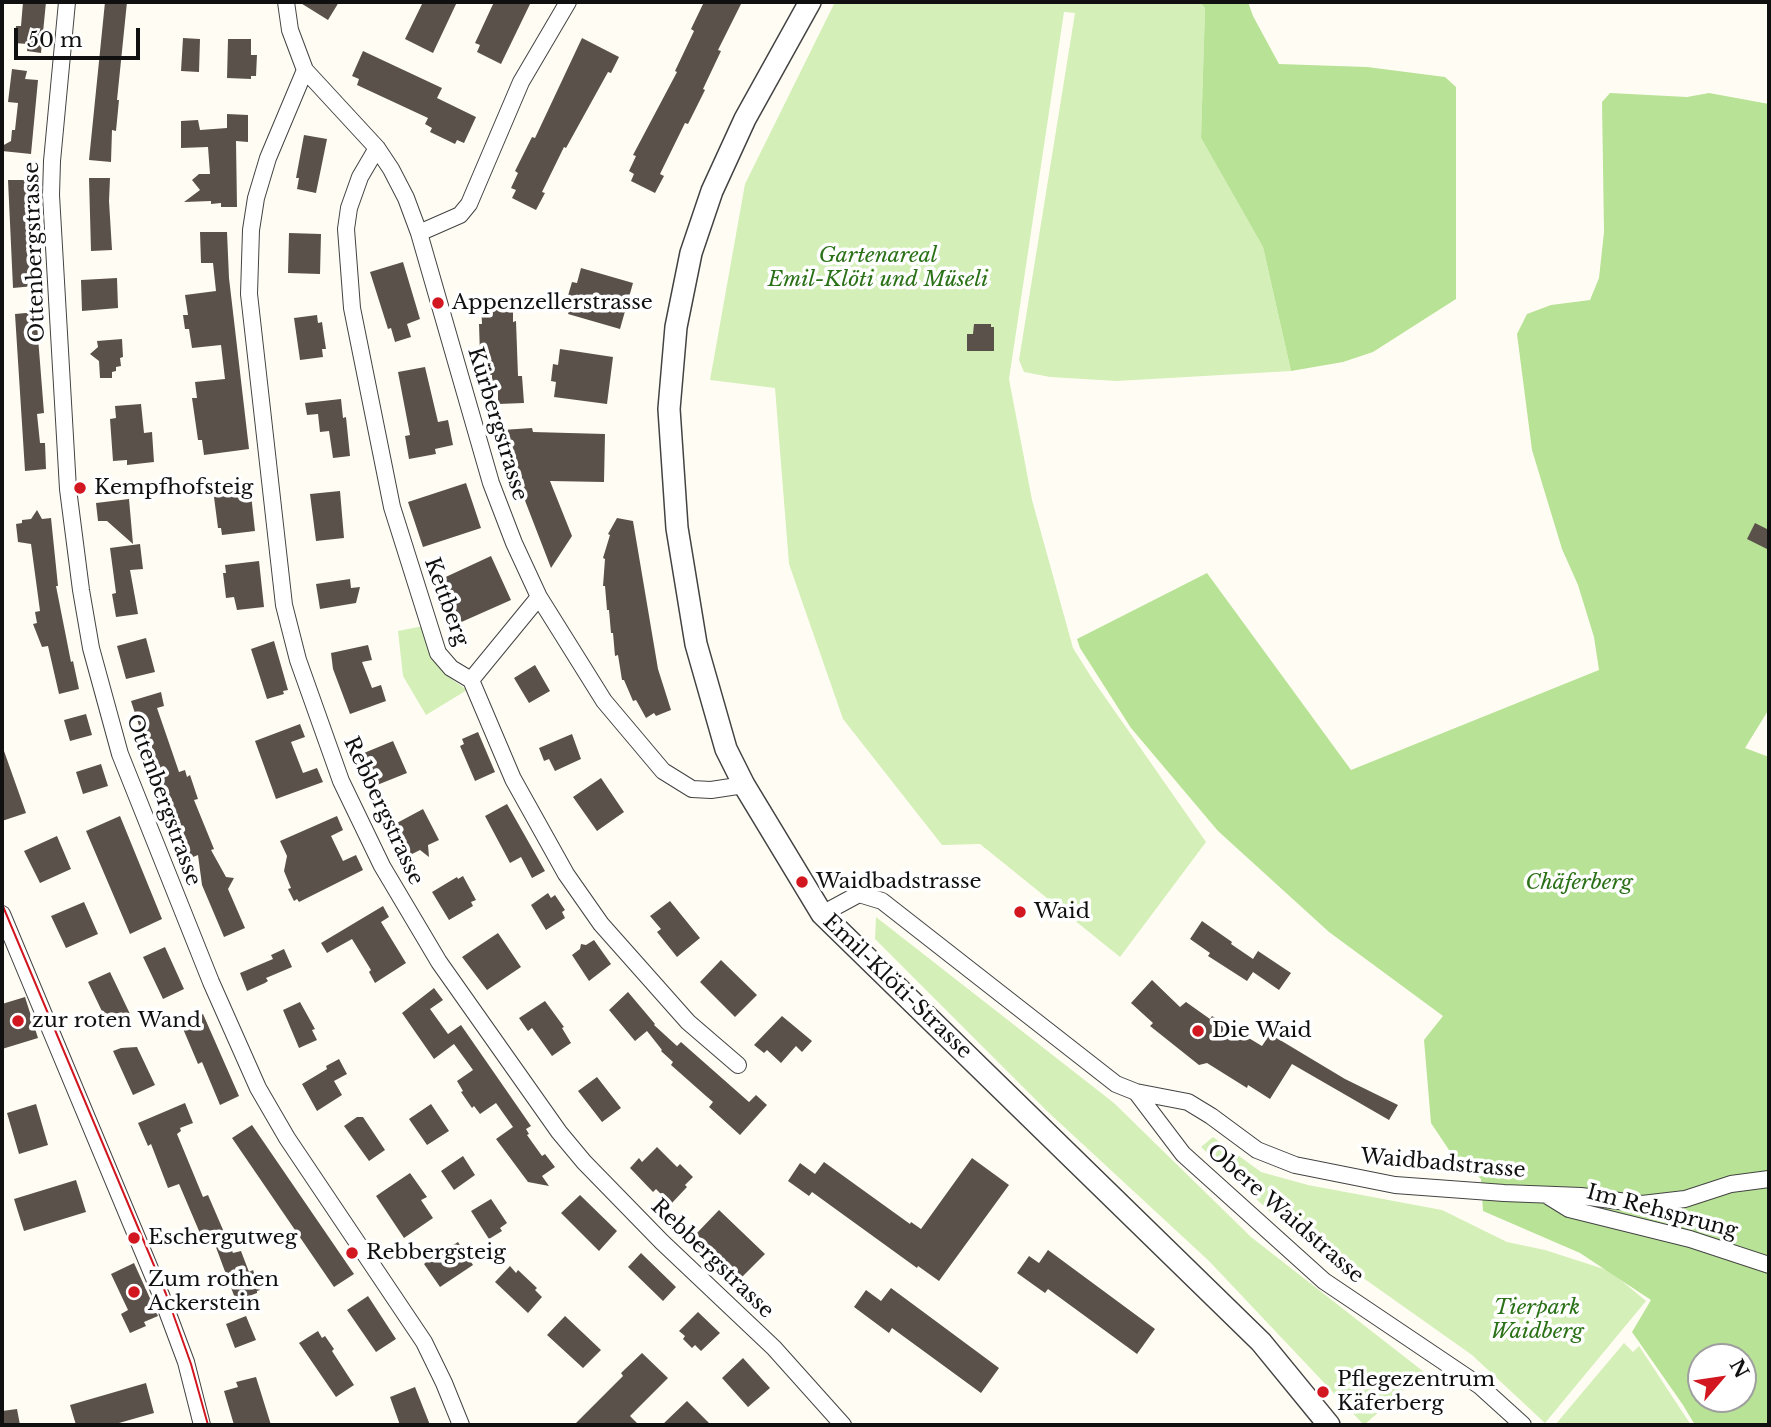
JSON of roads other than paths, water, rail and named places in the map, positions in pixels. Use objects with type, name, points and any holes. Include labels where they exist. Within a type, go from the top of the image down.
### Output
[{"type":"street","name":"Ottenbergstrasse","points":[[67,2],[52,161],[51,208],[68,489],[80,590],[91,648],[120,754],[211,982],[258,1088],[287,1138],[424,1342],[461,1425]]},
{"type":"street","name":"Kürbergstrasse","points":[[286,2],[290,30],[305,70],[377,148],[401,187],[419,233],[491,483],[539,597],[604,701],[663,771],[692,789],[711,790],[744,785]]},
{"type":"street","points":[[419,233],[460,215],[469,204],[521,82],[568,2]]},
{"type":"street","name":"Emil-Klöti-Strasse","points":[[810,2],[745,119],[712,191],[691,253],[676,327],[669,409],[677,528],[696,644],[726,749],[744,785],[821,914],[1261,1342],[1329,1425]]},
{"type":"street","name":"Rebbergstrasse","points":[[305,70],[268,158],[256,198],[251,230],[249,294],[284,605],[298,660],[341,782],[382,866],[439,962],[559,1132],[584,1162],[662,1242],[774,1348],[843,1425]]},
{"type":"street","name":"Kettberg","points":[[377,148],[360,177],[349,208],[346,229],[352,308],[392,507],[431,633],[438,653],[451,668],[471,680]]},
{"type":"street","points":[[539,597],[471,680],[513,779],[566,874],[601,924],[688,1022],[738,1065]]},
{"type":"street","name":"Waidbadstrasse","points":[[821,914],[859,894],[882,901],[1116,1084],[1136,1092],[1188,1102],[1257,1150],[1295,1165],[1395,1185],[1581,1196],[1642,1204],[1685,1199],[1731,1184],[1769,1179]]},
{"type":"street","points":[[2,914],[161,1295],[186,1362],[202,1425]]},
{"type":"street","name":"Obere Waidstrasse","points":[[1136,1092],[1183,1154],[1324,1281],[1480,1386],[1513,1413],[1523,1425]]},
{"type":"street","name":"Im Rehsprung","points":[[1546,1194],[1569,1209],[1690,1239],[1769,1265]]},
{"type":"tram line","points":[[2,904],[166,1294],[191,1364],[208,1425]]},
{"type":"place","name":"Appenzellerstrasse","points":[[438,303]]},
{"type":"place","name":"Kempfhofsteig","points":[[80,488]]},
{"type":"place","name":"Waidbadstrasse","points":[[802,882]]},
{"type":"place","name":"Waid","points":[[1020,912]]},
{"type":"place","name":"zur roten Wand","points":[[18,1021]]},
{"type":"place","name":"Die Waid","points":[[1198,1031]]},
{"type":"place","name":"Eschergutweg","points":[[134,1238]]},
{"type":"place","name":"Rebbergsteig","points":[[352,1253]]},
{"type":"place","name":"Zum rothen Ackerstein","points":[[134,1292]]},
{"type":"place","name":"Pflegezentrum Käferberg","points":[[1323,1392]]},
{"type":"park label","name":"Gartenareal Emil-Klöti und Müseli","points":[[878,268]]},
{"type":"park label","name":"Chäferberg","points":[[1579,883]]},
{"type":"park label","name":"Tierpark Waidberg","points":[[1537,1320]]}]
